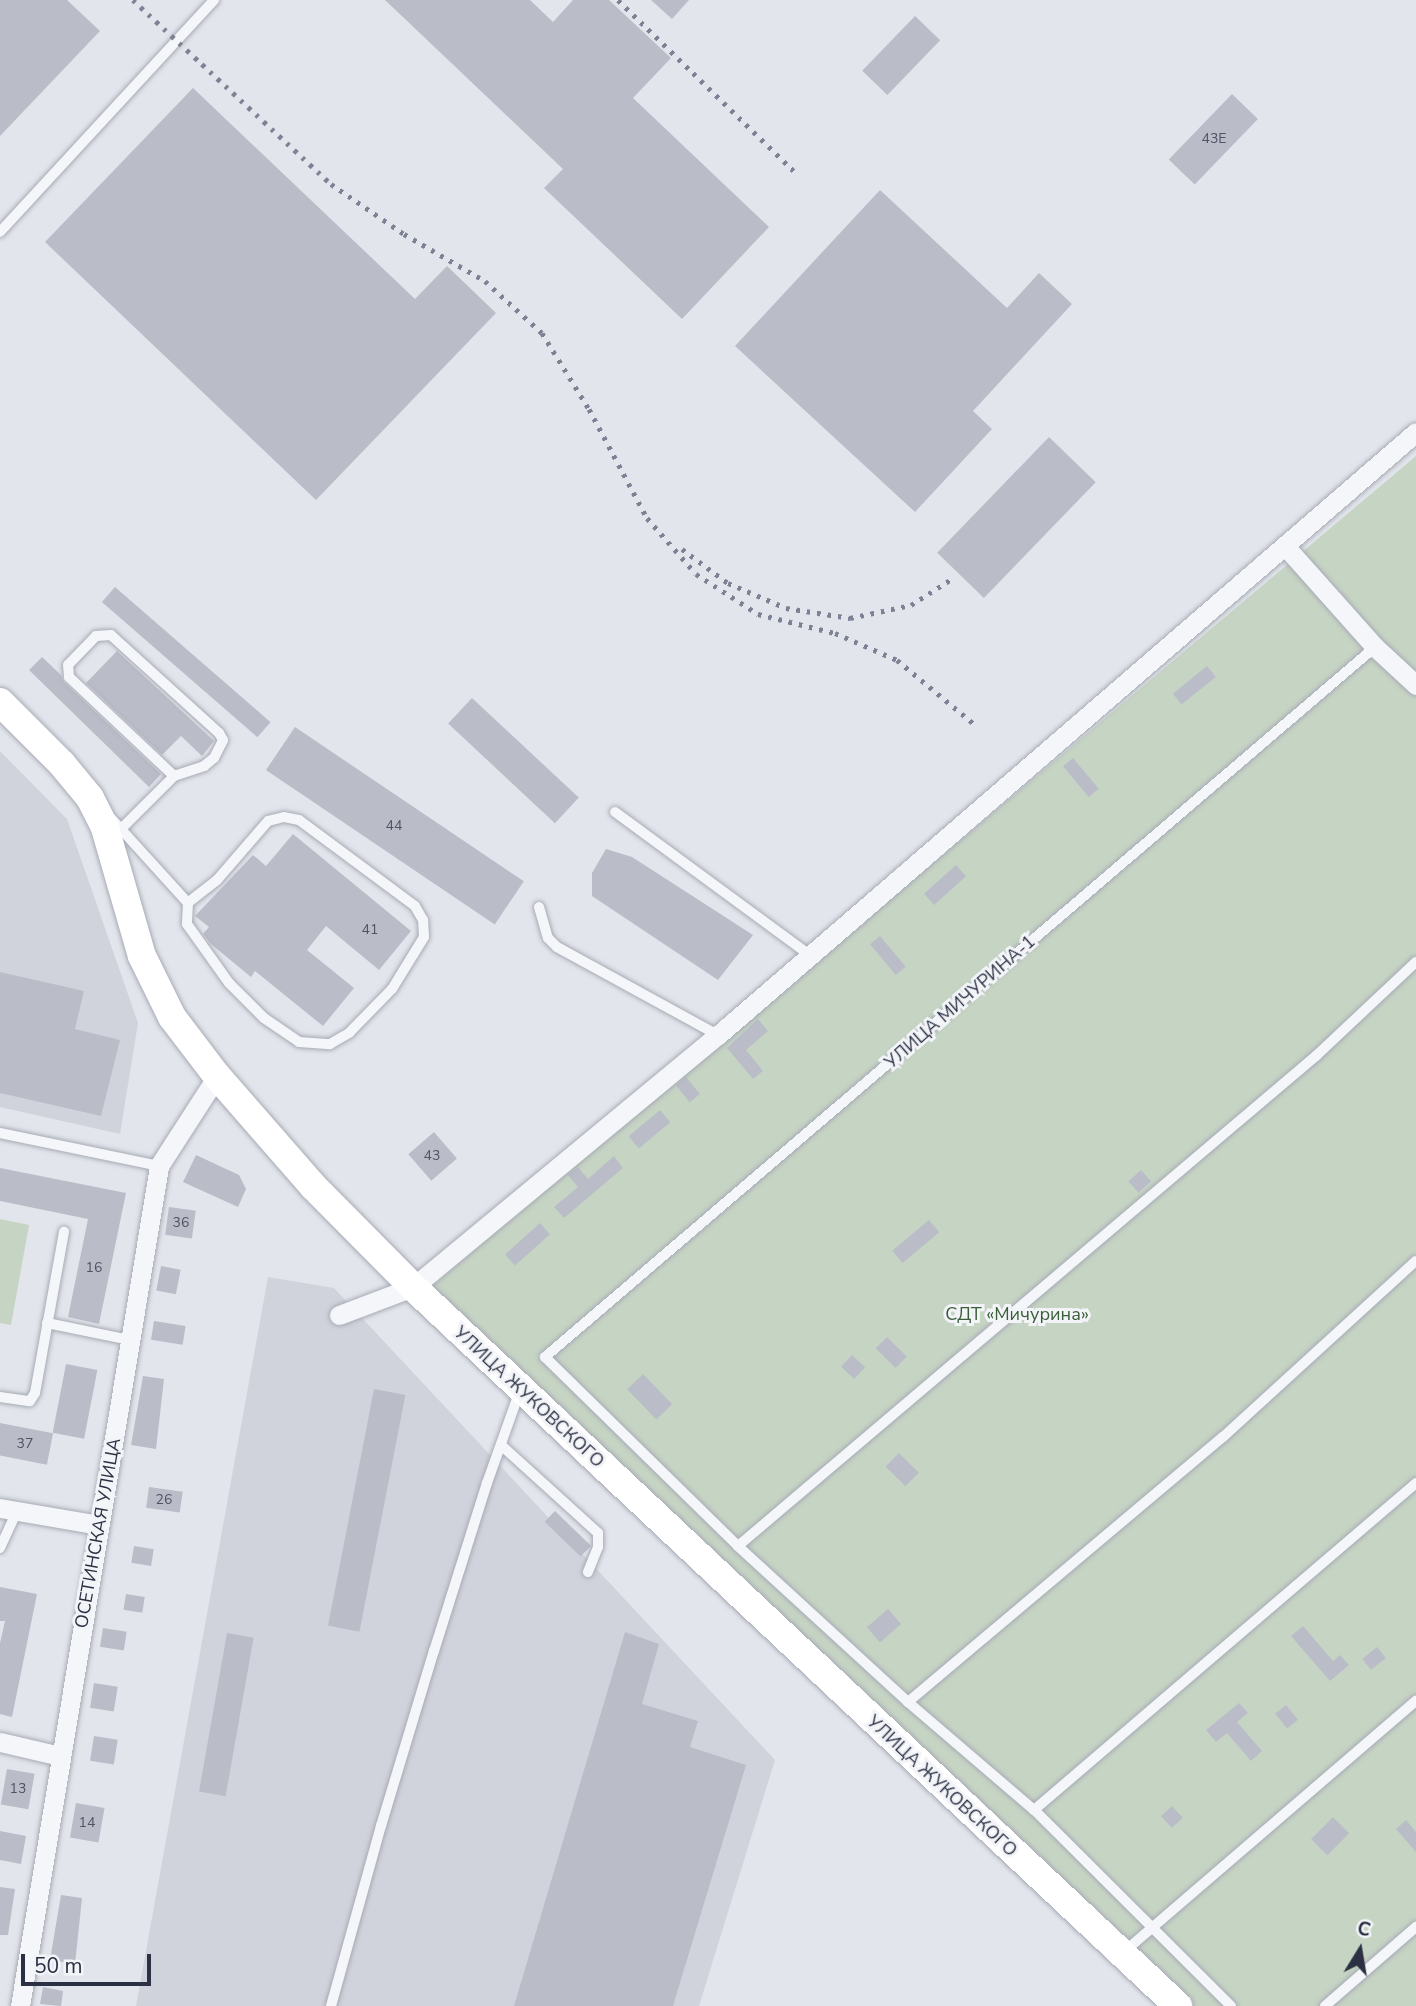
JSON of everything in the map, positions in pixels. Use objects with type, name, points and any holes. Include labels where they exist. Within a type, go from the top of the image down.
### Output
[{"type":"main road","name":"УЛИЦА ЖУКОВСКОГО","points":[[0,702],[62,764],[90,798],[105,828],[142,956],[172,1017],[217,1076],[314,1187],[413,1287],[1178,2006]]},
{"type":"street","points":[[339,1315],[413,1287],[718,1035],[1416,432]]},
{"type":"street","points":[[1285,546],[1375,647],[1416,685]]},
{"type":"street","name":"ОСЕТИНСКАЯ УЛИЦА","points":[[20,2006],[159,1166],[217,1076]]},
{"type":"street","points":[[9,1509],[99,1525]]},
{"type":"street","points":[[0,1742],[60,1756]]},
{"type":"lane","points":[[0,232],[214,0]]},
{"type":"lane","points":[[122,828],[174,776],[204,766],[214,758],[223,740],[219,733],[111,635],[96,636],[68,665],[69,677],[174,776]]},
{"type":"lane","name":"УЛИЦА МИЧУРИНА-1","points":[[738,1546],[545,1357],[1375,647]]},
{"type":"lane","points":[[90,798],[122,828],[188,903],[187,924],[229,983],[264,1018],[299,1042],[330,1044],[349,1033],[392,989],[424,937],[423,920],[415,906],[299,820],[284,817],[268,821],[217,880],[188,903]]},
{"type":"lane","points":[[615,812],[810,955]]},
{"type":"lane","points":[[539,907],[548,938],[557,947],[718,1035]]},
{"type":"lane","points":[[1231,2006],[1034,1810],[908,1702],[738,1546],[1317,1055],[1416,962]]},
{"type":"lane","points":[[0,1133],[159,1166]]},
{"type":"lane","points":[[0,1397],[30,1401],[35,1393],[64,1232]]},
{"type":"lane","points":[[908,1702],[1223,1437],[1416,1261]]},
{"type":"lane","points":[[47,1323],[130,1340]]},
{"type":"lane","points":[[331,2006],[381,1826],[500,1445],[521,1389]]},
{"type":"lane","points":[[500,1445],[598,1534],[598,1547],[587,1572]]},
{"type":"lane","points":[[1034,1810],[1416,1483]]},
{"type":"lane","points":[[0,1548],[9,1509]]},
{"type":"lane","points":[[1122,1954],[1150,1927],[1416,1701]]},
{"type":"lane","points":[[1325,2006],[1416,1927]]},
{"type":"shaded area","points":[[0,751],[67,819],[138,1023],[120,1134],[0,1107]]},
{"type":"shaded area","points":[[268,1277],[334,1288],[775,1760],[699,2006],[136,2006]]},
{"type":"green space","name":"СДТ «Мичурина»","points":[[1416,456],[1416,2006],[1185,2006],[426,1291]]},
{"type":"green space","points":[[0,1219],[29,1225],[11,1325],[0,1323]]},
{"type":"building","points":[[0,0],[67,0],[100,31],[0,136]]},
{"type":"building","points":[[385,0],[530,0],[553,22],[573,0],[609,0],[671,58],[633,98],[769,227],[682,319],[544,188],[563,169]]},
{"type":"building","points":[[651,0],[689,0],[672,19]]},
{"type":"building","points":[[915,16],[940,40],[887,95],[862,71]]},
{"type":"building","points":[[193,88],[415,299],[447,266],[496,313],[316,500],[45,242]]},
{"type":"building","points":[[1232,94],[1258,119],[1195,184],[1169,159]]},
{"type":"building","points":[[880,190],[1007,308],[1039,273],[1072,304],[973,411],[992,429],[915,512],[735,346]]},
{"type":"building","points":[[1049,437],[1096,482],[984,598],[937,553]]},
{"type":"building","points":[[115,587],[270,722],[257,737],[102,602]]},
{"type":"building","points":[[117,651],[214,741],[202,756],[181,736],[162,755],[86,683]]},
{"type":"building","points":[[42,657],[61,675],[64,682],[161,774],[149,787],[29,670]]},
{"type":"building","points":[[1207,666],[1216,677],[1182,705],[1173,694]]},
{"type":"building","points":[[472,698],[579,798],[555,823],[448,724]]},
{"type":"building","points":[[295,727],[524,881],[495,924],[266,770]]},
{"type":"building","points":[[1073,758],[1099,789],[1089,797],[1063,766]]},
{"type":"building","points":[[293,834],[411,931],[379,970],[326,926],[307,950],[354,988],[323,1026],[255,971],[251,977],[211,944],[203,934],[209,927],[195,916],[253,855],[266,866]]},
{"type":"building","points":[[606,849],[632,857],[753,935],[718,980],[592,896],[592,873]]},
{"type":"building","points":[[956,865],[966,876],[934,905],[924,894]]},
{"type":"building","points":[[880,936],[906,967],[896,975],[870,944]]},
{"type":"building","points":[[0,972],[84,991],[75,1029],[120,1040],[101,1116],[0,1093]]},
{"type":"building","points":[[758,1019],[768,1031],[746,1050],[763,1071],[753,1079],[727,1048]]},
{"type":"building","points":[[686,1077],[700,1094],[690,1102],[676,1085]]},
{"type":"building","points":[[660,1110],[670,1122],[639,1149],[629,1136]]},
{"type":"building","points":[[434,1132],[457,1158],[431,1181],[408,1154]]},
{"type":"building","points":[[196,1155],[239,1175],[246,1189],[238,1207],[183,1182]]},
{"type":"building","points":[[614,1156],[623,1168],[564,1218],[554,1207],[578,1187],[568,1175],[578,1167],[588,1179]]},
{"type":"building","points":[[0,1168],[126,1193],[99,1324],[68,1317],[88,1219],[0,1201]]},
{"type":"building","points":[[1141,1170],[1151,1181],[1138,1193],[1128,1181]]},
{"type":"building","points":[[169,1207],[196,1211],[192,1238],[165,1235]]},
{"type":"building","points":[[929,1220],[939,1232],[903,1263],[892,1251]]},
{"type":"building","points":[[540,1223],[550,1234],[515,1266],[505,1254]]},
{"type":"building","points":[[161,1266],[181,1270],[176,1294],[156,1291]]},
{"type":"building","points":[[154,1321],[186,1326],[183,1345],[151,1340]]},
{"type":"building","points":[[887,1337],[907,1357],[895,1368],[876,1348]]},
{"type":"building","points":[[852,1355],[865,1367],[854,1379],[841,1367]]},
{"type":"building","points":[[66,1364],[97,1370],[84,1439],[53,1433]]},
{"type":"building","points":[[643,1374],[672,1404],[656,1419],[627,1389]]},
{"type":"building","points":[[143,1376],[164,1379],[156,1449],[131,1445]]},
{"type":"building","points":[[374,1389],[405,1395],[359,1632],[328,1626]]},
{"type":"building","points":[[0,1423],[53,1433],[47,1465],[0,1456]]},
{"type":"building","points":[[899,1453],[919,1473],[905,1486],[886,1466]]},
{"type":"building","points":[[149,1487],[183,1492],[180,1513],[146,1508]]},
{"type":"building","points":[[555,1511],[591,1546],[581,1557],[545,1522]]},
{"type":"building","points":[[134,1546],[154,1549],[151,1566],[131,1563]]},
{"type":"building","points":[[0,1587],[37,1594],[12,1717],[0,1714],[0,1643],[5,1621],[0,1621]]},
{"type":"building","points":[[126,1594],[145,1597],[142,1613],[123,1610]]},
{"type":"building","points":[[888,1609],[901,1624],[880,1642],[867,1627]]},
{"type":"building","points":[[1303,1626],[1333,1661],[1340,1655],[1349,1665],[1330,1681],[1291,1636]]},
{"type":"building","points":[[103,1628],[127,1632],[124,1651],[100,1647]]},
{"type":"building","points":[[625,1632],[659,1644],[642,1704],[698,1721],[690,1747],[746,1765],[673,2006],[514,2006]]},
{"type":"building","points":[[227,1633],[254,1638],[226,1796],[199,1792]]},
{"type":"building","points":[[1377,1647],[1386,1658],[1371,1670],[1362,1659]]},
{"type":"building","points":[[94,1683],[118,1687],[114,1711],[90,1708]]},
{"type":"building","points":[[1239,1703],[1248,1713],[1237,1722],[1262,1751],[1251,1761],[1227,1733],[1216,1742],[1206,1730]]},
{"type":"building","points":[[1286,1705],[1298,1720],[1287,1729],[1275,1714]]},
{"type":"building","points":[[94,1736],[118,1740],[114,1764],[90,1761]]},
{"type":"building","points":[[7,1769],[35,1774],[28,1809],[1,1804]]},
{"type":"building","points":[[76,1803],[105,1808],[98,1843],[70,1837]]},
{"type":"building","points":[[1172,1806],[1183,1818],[1172,1828],[1161,1816]]},
{"type":"building","points":[[1333,1817],[1349,1833],[1327,1855],[1311,1839]]},
{"type":"building","points":[[1406,1820],[1416,1832],[1416,1852],[1396,1829]]},
{"type":"building","points":[[0,1831],[26,1836],[21,1864],[0,1860]]},
{"type":"building","points":[[0,1887],[15,1889],[8,1935],[0,1935]]},
{"type":"building","points":[[61,1895],[82,1898],[75,1964],[50,1960]]},
{"type":"building","points":[[43,1987],[63,1991],[61,2006],[40,2004]]},
{"type":"railway","points":[[133,0],[331,184],[404,234],[485,281],[542,333],[589,409],[647,518],[696,574],[758,614],[835,633],[897,660],[974,724]]},
{"type":"railway","points":[[618,0],[798,175]]},
{"type":"railway","points":[[682,549],[728,583],[786,608],[850,618],[911,605],[953,578]]}]
